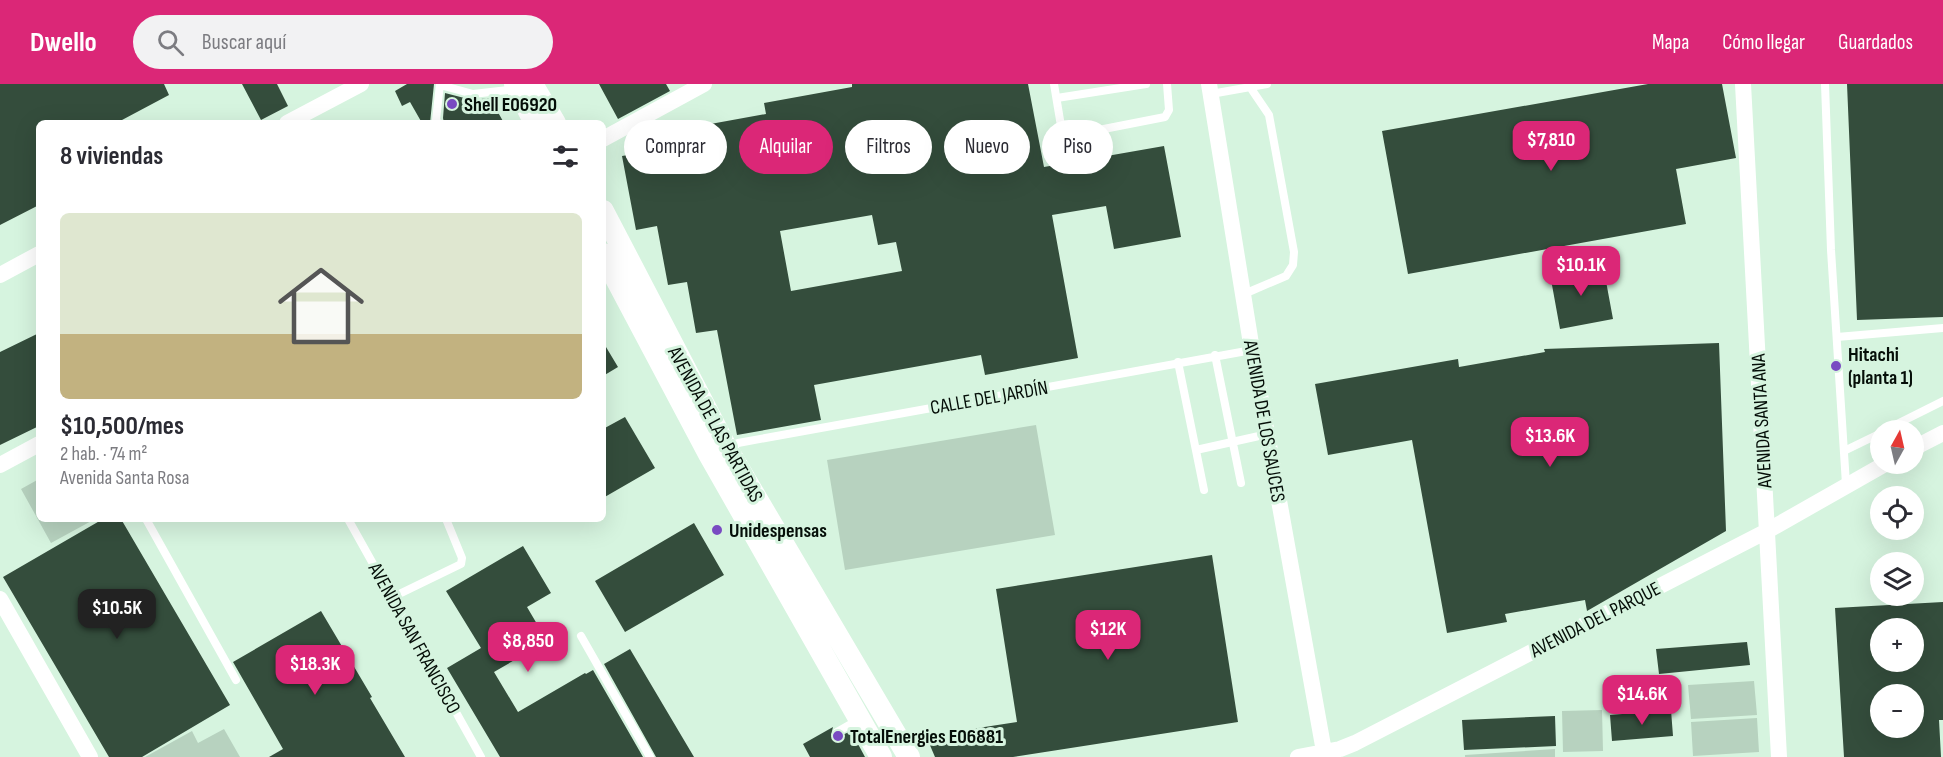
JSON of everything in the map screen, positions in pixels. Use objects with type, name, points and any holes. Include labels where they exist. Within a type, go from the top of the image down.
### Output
[{"type":"main road","points":[[522,86],[534,120]]},
{"type":"main road","points":[[522,86],[552,120]]},
{"type":"main road","name":"AVENIDA DE LAS PARTIDAS","points":[[606,218],[726,447],[909,757]]},
{"type":"main road","name":"AVENIDA DE LAS PARTIDAS","points":[[606,260],[709,454],[881,757]]},
{"type":"street","points":[[293,120],[361,84]]},
{"type":"street","points":[[606,137],[704,84]]},
{"type":"street","name":"AVENIDA SANTA ANA","points":[[1743,84],[1779,757]]},
{"type":"street","name":"AVENIDA DE LOS SAUCES","points":[[1210,89],[1252,350],[1325,755]]},
{"type":"street","points":[[0,275],[36,256]]},
{"type":"street","points":[[1924,443],[1943,433]]},
{"type":"street","points":[[0,465],[36,446]]},
{"type":"street","name":"AVENIDA DEL PARQUE","points":[[1298,757],[1325,755],[1355,743],[1767,531],[1870,472]]},
{"type":"street","points":[[0,599],[90,757]]},
{"type":"lane","points":[[436,120],[440,84],[473,93],[522,86]]},
{"type":"lane","points":[[1054,84],[1062,132],[1068,136],[1165,117],[1169,110],[1167,84]]},
{"type":"lane","points":[[1057,98],[1146,84]]},
{"type":"lane","points":[[1210,89],[1267,84]]},
{"type":"lane","points":[[1825,84],[1846,484]]},
{"type":"lane","points":[[1244,294],[1286,276],[1293,265],[1294,252],[1269,115],[1250,87]]},
{"type":"lane","points":[[1837,337],[1943,328]]},
{"type":"lane","name":"CALLE DEL JARDÍN","points":[[726,447],[1252,350]]},
{"type":"lane","points":[[1215,355],[1241,483]]},
{"type":"lane","points":[[1178,362],[1204,490]]},
{"type":"lane","points":[[1905,420],[1943,401]]},
{"type":"lane","points":[[1196,450],[1268,434]]},
{"type":"lane","points":[[1844,451],[1870,438]]},
{"type":"lane","points":[[148,522],[236,680]]},
{"type":"lane","name":"AVENIDA SAN FRANCISCO","points":[[350,522],[482,757]]},
{"type":"lane","points":[[393,597],[461,564],[462,558],[447,522]]},
{"type":"lane","points":[[581,636],[650,757]]},
{"type":"lane","points":[[837,732],[859,720]]},
{"type":"green space","points":[[1036,425],[1055,535],[845,570],[827,460]]},
{"type":"green space","points":[[36,481],[36,516],[21,489]]},
{"type":"green space","points":[[39,522],[90,522],[51,543]]},
{"type":"green space","points":[[1754,681],[1757,715],[1691,719],[1688,685]]},
{"type":"green space","points":[[1602,710],[1603,751],[1563,752],[1562,711]]},
{"type":"green space","points":[[1757,718],[1759,752],[1693,756],[1691,722]]},
{"type":"green space","points":[[224,729],[240,757],[145,757],[192,731],[198,743]]},
{"type":"green space","points":[[1555,749],[1555,757],[1465,757],[1465,755]]},
{"type":"building","points":[[0,84],[164,84],[169,95],[122,120],[36,120],[36,207],[0,225]]},
{"type":"building","points":[[242,84],[277,84],[288,106],[261,120]]},
{"type":"building","points":[[407,84],[434,84],[430,120],[420,120],[410,102],[402,106],[395,91]]},
{"type":"building","points":[[599,84],[666,84],[670,91],[618,119]]},
{"type":"building","points":[[852,84],[1028,84],[1042,157],[1042,174],[1113,174],[1113,155],[1164,146],[1181,237],[1114,249],[1106,206],[1052,215],[1078,358],[985,375],[981,355],[814,385],[821,420],[737,435],[717,330],[696,333],[687,282],[668,285],[657,226],[636,230],[625,174],[727,174],[727,121],[766,114],[764,103],[852,87]],"holes":[[[872,215],[878,245],[896,242],[902,271],[791,291],[780,231]]]},
{"type":"building","points":[[1648,84],[1722,84],[1736,158],[1676,169],[1686,224],[1408,274],[1382,131]]},
{"type":"building","points":[[1847,84],[1943,84],[1943,317],[1857,320]]},
{"type":"building","points":[[445,93],[472,100],[490,98],[502,120],[443,120]]},
{"type":"building","points":[[1603,265],[1613,319],[1560,329],[1550,274]]},
{"type":"building","points":[[36,334],[36,427],[0,445],[0,352]]},
{"type":"building","points":[[1719,343],[1726,531],[1587,611],[1585,600],[1505,614],[1507,622],[1447,633],[1412,440],[1328,455],[1315,384],[1458,359],[1459,367],[1545,352],[1544,349]]},
{"type":"building","points":[[606,347],[618,367],[606,374]]},
{"type":"building","points":[[625,417],[655,468],[606,496],[606,427]]},
{"type":"building","points":[[98,522],[123,522],[230,705],[142,757],[109,757],[3,577]]},
{"type":"building","points":[[694,523],[724,575],[625,632],[595,581]]},
{"type":"building","points":[[523,546],[551,593],[527,607],[547,641],[494,672],[518,712],[593,670],[643,757],[500,757],[447,668],[481,648],[446,591]]},
{"type":"building","points":[[1212,555],[1238,722],[1013,757],[935,757],[926,736],[1017,722],[996,589]]},
{"type":"building","points":[[1943,602],[1943,720],[1939,720],[1941,757],[1844,757],[1835,608],[1924,606],[1924,603]]},
{"type":"building","points":[[321,611],[405,757],[269,757],[283,749],[233,662]]},
{"type":"building","points":[[1747,642],[1750,665],[1659,674],[1656,649]]},
{"type":"building","points":[[630,649],[694,757],[656,757],[604,664]]},
{"type":"building","points":[[1671,710],[1673,736],[1612,741],[1610,715]]},
{"type":"building","points":[[1555,716],[1556,746],[1464,750],[1462,720]]},
{"type":"building","name":"TotalEnergies E06881","points":[[833,727],[831,735],[836,738],[851,731],[865,757],[810,757],[803,744]]},
{"type":"place","name":"Shell E06920","points":[[452,104]]},
{"type":"place","name":"Hitachi (planta 1)","points":[[1836,366]]},
{"type":"place","name":"Unidespensas","points":[[717,530]]},
{"type":"place","name":"TotalEnergies E06881","points":[[838,736]]}]
